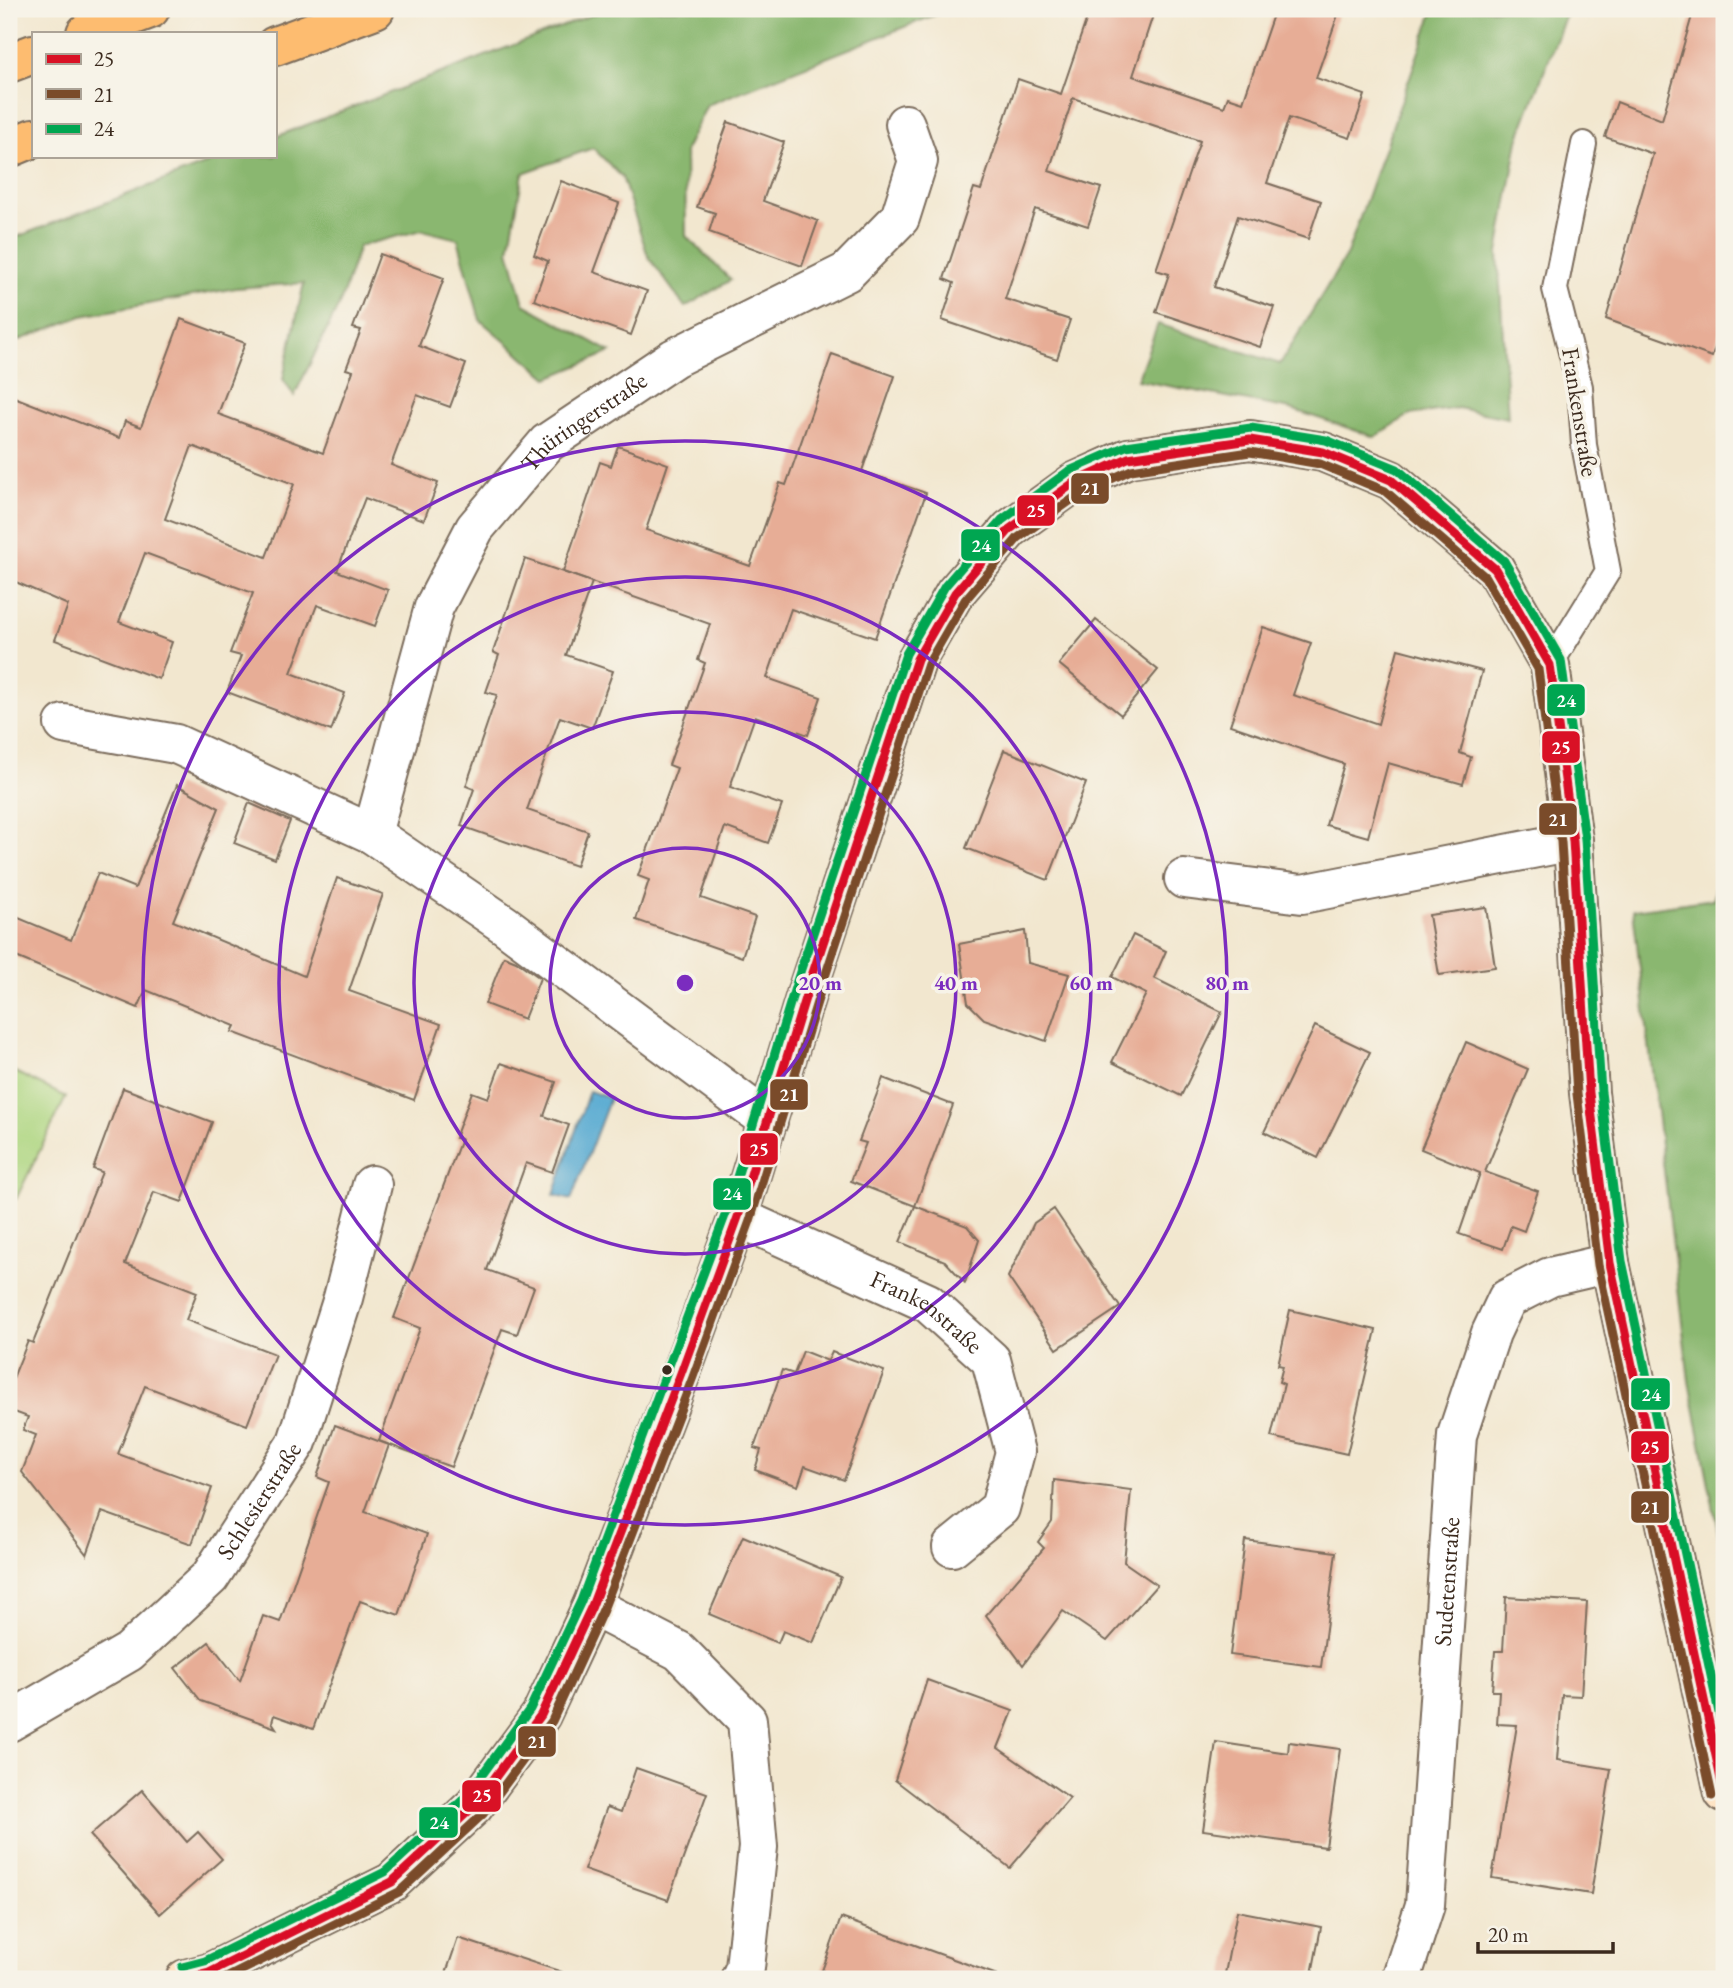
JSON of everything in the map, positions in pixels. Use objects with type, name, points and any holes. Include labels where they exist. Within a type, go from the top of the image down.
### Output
[{"type":"highway","points":[[89,32],[150,9]]},
{"type":"highway","points":[[276,46],[375,9]]},
{"type":"highway","points":[[9,63],[32,54]]},
{"type":"highway","points":[[9,148],[32,138]]},
{"type":"street","name":"Thüringerstraße","points":[[372,834],[434,607],[475,528],[547,443],[674,358],[848,272],[900,218],[918,161],[905,124]]},
{"type":"street","points":[[185,1979],[209,1973],[392,1882],[474,1806],[541,1715],[592,1606],[738,1217],[809,985],[917,659],[955,593],[1010,529],[1075,482],[1128,458],[1250,440],[1323,452],[1391,480],[1495,569],[1550,665],[1573,841],[1588,1093],[1610,1263],[1724,1793]]},
{"type":"street","points":[[64,724],[176,744],[372,834],[505,925],[768,1121]]},
{"type":"street","points":[[1184,879],[1302,894],[1573,841]]},
{"type":"street","name":"Schlesierstraße","points":[[9,1722],[129,1652],[210,1577],[297,1442],[343,1298],[372,1185]]},
{"type":"street","name":"Frankenstraße","points":[[738,1217],[928,1303],[991,1360],[1015,1452],[1000,1508],[951,1547]]},
{"type":"street","name":"Sudetenstraße","points":[[1401,1979],[1425,1905],[1457,1435],[1491,1333],[1507,1299],[1550,1277],[1610,1263]]},
{"type":"street","points":[[592,1606],[679,1651],[747,1720],[758,1847],[745,1968],[740,1979]]},
{"type":"lane","name":"Frankenstraße","points":[[1550,665],[1608,571],[1584,445],[1580,387],[1555,289],[1584,144]]},
{"type":"green space","points":[[607,9],[950,9],[707,105],[685,150],[686,236],[731,280],[685,307],[648,256],[622,177],[593,148],[523,173],[509,250],[524,304],[611,352],[548,378],[480,320],[458,239],[422,230],[359,246],[340,303],[294,396],[283,379],[304,283],[236,288],[82,316],[9,344],[9,240],[222,158],[276,158],[276,137]]},
{"type":"green space","points":[[1434,9],[1568,9],[1518,140],[1498,253],[1508,418],[1458,408],[1409,415],[1375,437],[1291,409],[1137,380],[1158,324],[1280,364],[1347,254]]},
{"type":"green space","points":[[1724,840],[1724,1562],[1689,1381],[1633,910],[1714,899]]},
{"type":"green space","points":[[9,1069],[66,1097],[16,1199],[9,1196]]},
{"type":"water","points":[[589,1091],[610,1098],[571,1200],[554,1195]]},
{"type":"building","points":[[1090,9],[1155,9],[1133,76],[1224,107],[1228,97],[1243,102],[1275,9],[1340,9],[1316,78],[1365,95],[1350,138],[1289,118],[1267,183],[1321,201],[1308,239],[1238,216],[1214,287],[1274,307],[1260,347],[1156,312],[1169,274],[1156,270],[1200,141],[1073,98],[1049,171],[1101,188],[1088,226],[1035,209],[1005,299],[1070,320],[1057,359],[942,320],[954,283],[944,279],[974,188],[981,190],[1018,79],[1061,94]]},
{"type":"building","points":[[1694,9],[1724,9],[1724,320],[1712,357],[1606,319],[1653,154],[1605,137],[1617,102],[1662,120]]},
{"type":"building","points":[[728,122],[784,142],[763,201],[818,221],[802,266],[709,232],[715,213],[697,207]]},
{"type":"building","points":[[561,181],[619,203],[594,272],[647,291],[631,335],[534,300],[548,261],[534,255]]},
{"type":"building","points":[[380,254],[444,278],[419,346],[466,364],[450,407],[417,395],[391,465],[438,483],[424,520],[365,498],[337,571],[388,590],[375,626],[317,605],[291,673],[345,693],[331,731],[227,692],[241,656],[230,653],[253,593],[145,553],[119,622],[172,642],[159,679],[55,640],[68,605],[9,579],[9,395],[119,438],[125,421],[141,427],[181,319],[245,343],[218,414],[323,453],[353,371],[346,369],[361,330],[353,328]],"holes":[[[192,446],[294,484],[266,557],[165,519]]]},
{"type":"building","points":[[832,354],[895,376],[862,471],[926,493],[875,638],[791,609],[767,678],[821,697],[808,735],[755,716],[730,787],[782,805],[768,843],[725,827],[701,898],[755,917],[742,957],[636,920],[649,880],[638,876],[677,768],[669,765],[705,663],[698,660],[710,624],[563,572],[600,462],[611,466],[618,446],[668,464],[646,530],[750,566],[780,483],[786,485]]},
{"type":"building","points":[[525,559],[592,582],[566,655],[613,671],[592,728],[560,717],[527,810],[588,831],[576,866],[461,826],[474,789],[466,786],[497,695],[486,692],[499,655],[493,652]]},
{"type":"building","points":[[1096,620],[1158,670],[1121,715],[1059,664]]},
{"type":"building","points":[[1263,627],[1311,643],[1293,695],[1378,724],[1398,649],[1482,671],[1460,753],[1471,757],[1463,784],[1388,763],[1368,837],[1326,825],[1344,764],[1230,725]]},
{"type":"building","points":[[1004,750],[1086,783],[1048,880],[966,848]]},
{"type":"building","points":[[177,785],[219,808],[173,921],[304,976],[337,878],[383,894],[349,991],[441,1024],[414,1100],[232,1032],[235,1026],[146,990],[138,1008],[9,954],[9,914],[71,940],[98,873],[135,888]]},
{"type":"building","points":[[249,803],[290,821],[275,859],[234,843]]},
{"type":"building","points":[[1486,907],[1495,967],[1439,975],[1429,915]]},
{"type":"building","points":[[1025,931],[1028,963],[1069,974],[1046,1041],[984,1019],[968,1003],[959,944]]},
{"type":"building","points":[[1133,935],[1166,951],[1154,978],[1222,1012],[1181,1096],[1112,1062],[1146,994],[1112,977]]},
{"type":"building","points":[[504,956],[540,978],[524,1019],[485,1004]]},
{"type":"building","points":[[1315,1026],[1370,1052],[1318,1158],[1264,1132]]},
{"type":"building","points":[[1466,1042],[1528,1069],[1485,1172],[1538,1191],[1524,1231],[1511,1226],[1503,1249],[1459,1234],[1480,1173],[1421,1149]]},
{"type":"building","points":[[501,1063],[556,1082],[544,1116],[569,1125],[552,1172],[526,1163],[487,1270],[534,1287],[517,1334],[502,1329],[451,1467],[379,1441],[420,1328],[394,1318],[461,1139],[455,1138],[472,1092],[488,1098]]},
{"type":"building","points":[[883,1078],[953,1105],[915,1206],[851,1181],[866,1143],[859,1141]]},
{"type":"building","points":[[123,1088],[212,1122],[182,1202],[154,1192],[125,1264],[197,1292],[186,1320],[275,1354],[247,1425],[145,1386],[118,1454],[212,1488],[192,1544],[102,1512],[87,1555],[22,1472],[36,1435],[23,1430],[28,1417],[9,1410],[9,1388],[28,1341],[33,1343],[102,1172],[93,1169]]},
{"type":"building","points":[[915,1206],[967,1226],[979,1240],[965,1283],[945,1261],[900,1242]]},
{"type":"building","points":[[1054,1209],[1120,1307],[1057,1349],[1008,1277],[1034,1223]]},
{"type":"building","points":[[1290,1310],[1376,1330],[1347,1454],[1271,1437],[1284,1384],[1279,1382],[1283,1366],[1278,1365]]},
{"type":"building","points":[[803,1351],[828,1361],[832,1352],[884,1371],[844,1480],[805,1466],[798,1486],[755,1470],[761,1450],[754,1448],[782,1370],[794,1374]]},
{"type":"building","points":[[335,1425],[389,1445],[365,1512],[427,1534],[399,1615],[360,1601],[313,1729],[274,1715],[272,1722],[276,1728],[201,1701],[175,1668],[209,1642],[240,1681],[263,1616],[280,1622],[329,1482],[317,1477]]},
{"type":"building","points":[[1054,1480],[1131,1490],[1124,1562],[1157,1585],[1107,1641],[1063,1611],[1023,1665],[986,1615],[1044,1548],[1038,1542],[1052,1522]]},
{"type":"building","points":[[743,1536],[841,1577],[813,1643],[783,1631],[778,1643],[709,1614]]},
{"type":"building","points":[[1245,1540],[1336,1552],[1321,1667],[1230,1655]]},
{"type":"building","points":[[1506,1597],[1587,1602],[1581,1696],[1562,1695],[1557,1760],[1611,1769],[1591,1894],[1492,1878],[1517,1725],[1497,1724],[1499,1691],[1492,1691],[1495,1651],[1503,1651]]},
{"type":"building","points":[[927,1680],[1013,1711],[998,1748],[1070,1798],[1010,1868],[895,1780]]},
{"type":"building","points":[[1216,1742],[1288,1753],[1289,1742],[1340,1749],[1326,1847],[1203,1830]]},
{"type":"building","points":[[636,1768],[707,1793],[668,1900],[584,1870],[607,1807],[621,1812]]},
{"type":"building","points":[[142,1790],[187,1842],[198,1832],[222,1859],[160,1914],[90,1835]]},
{"type":"building","points":[[1237,1911],[1321,1927],[1311,1979],[1224,1979]]},
{"type":"building","points":[[841,1918],[997,1975],[996,1979],[819,1979]]},
{"type":"building","points":[[458,1938],[562,1972],[561,1979],[444,1979]]},
{"type":"transit line","name":"24","points":[[182,1967],[205,1961],[385,1872],[465,1798],[530,1709],[581,1601],[726,1213],[797,981],[906,654],[945,586],[1002,520],[1069,471],[1126,446],[1251,428],[1326,440],[1397,469],[1504,561],[1561,660],[1585,839],[1601,1092],[1622,1261],[1724,1736]]},
{"type":"transit line","name":"25","points":[[185,1979],[209,1973],[392,1882],[474,1806],[541,1715],[592,1606],[681,1373],[738,1217],[809,985],[917,659],[955,593],[1010,529],[1075,482],[1128,458],[1250,440],[1323,452],[1391,480],[1495,569],[1550,665],[1573,841],[1589,1093],[1610,1263],[1724,1793]]},
{"type":"transit line","name":"21","points":[[224,1979],[399,1892],[483,1814],[552,1721],[603,1610],[693,1377],[750,1221],[821,989],[928,664],[965,600],[1018,538],[1081,493],[1131,470],[1250,452],[1320,464],[1385,491],[1485,577],[1538,669],[1561,842],[1577,1094],[1598,1265],[1712,1796]]}]
